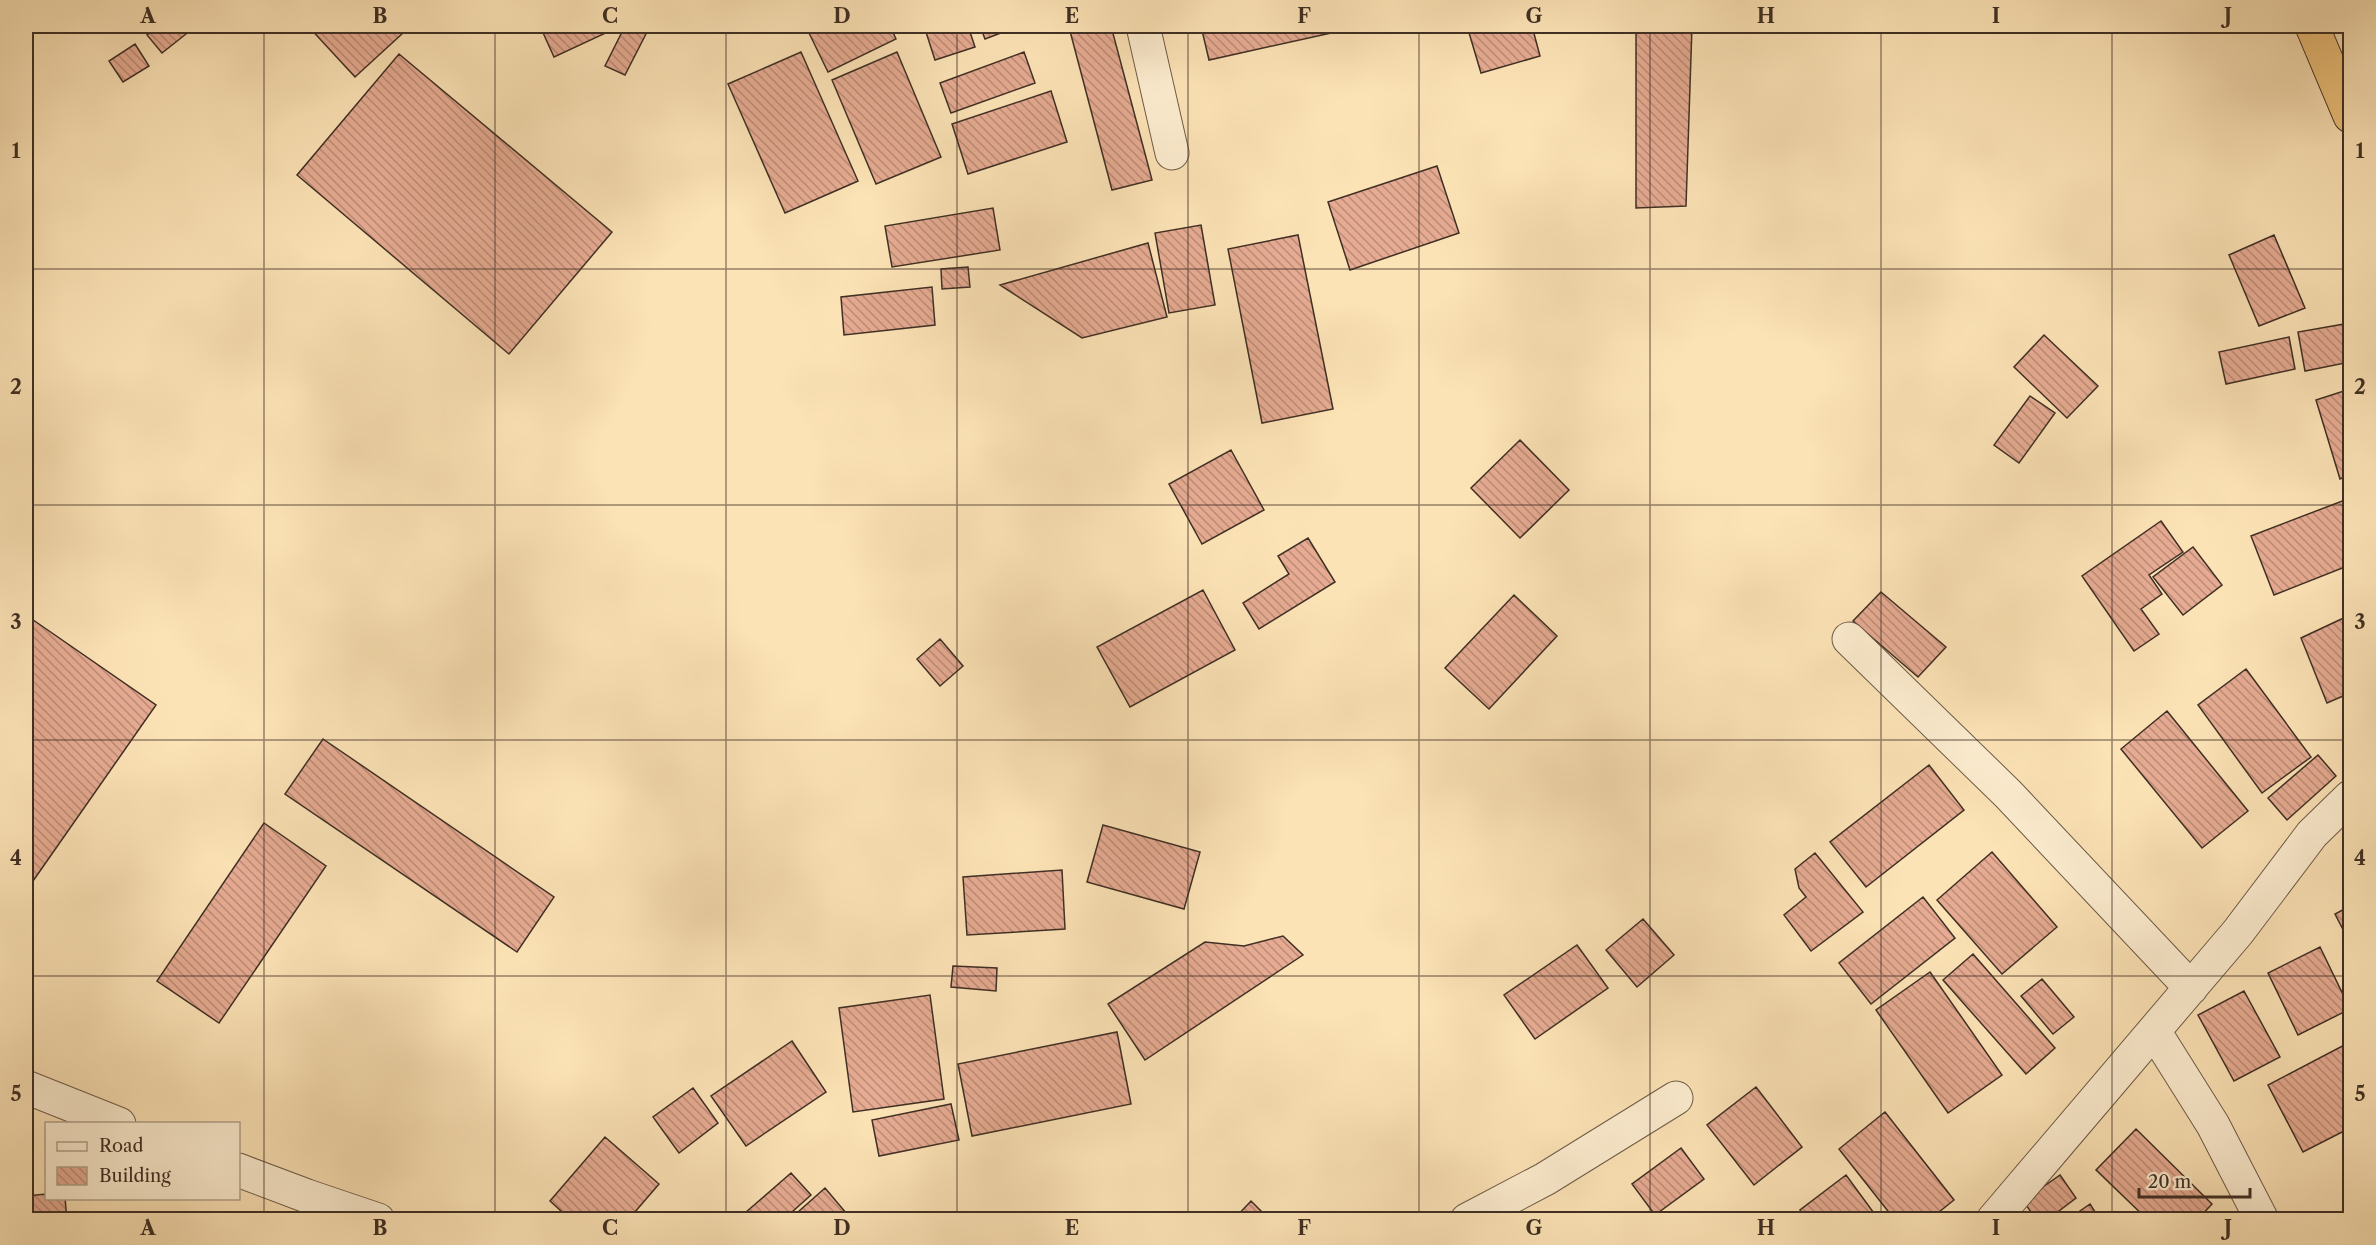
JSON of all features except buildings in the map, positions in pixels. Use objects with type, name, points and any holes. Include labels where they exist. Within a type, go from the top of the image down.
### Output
[{"type":"highway","points":[[2312,26],[2350,116]]},
{"type":"street","points":[[1143,26],[1172,153]]},
{"type":"street","points":[[1850,639],[2008,794],[2191,988]]},
{"type":"street","points":[[1994,1220],[2238,932],[2312,834],[2350,797]]},
{"type":"street","points":[[2154,1031],[2213,1125],[2262,1220]]},
{"type":"street","points":[[26,1088],[114,1122]]},
{"type":"street","points":[[1467,1220],[1545,1179],[1676,1098]]},
{"type":"street","points":[[240,1171],[378,1220]]}]
